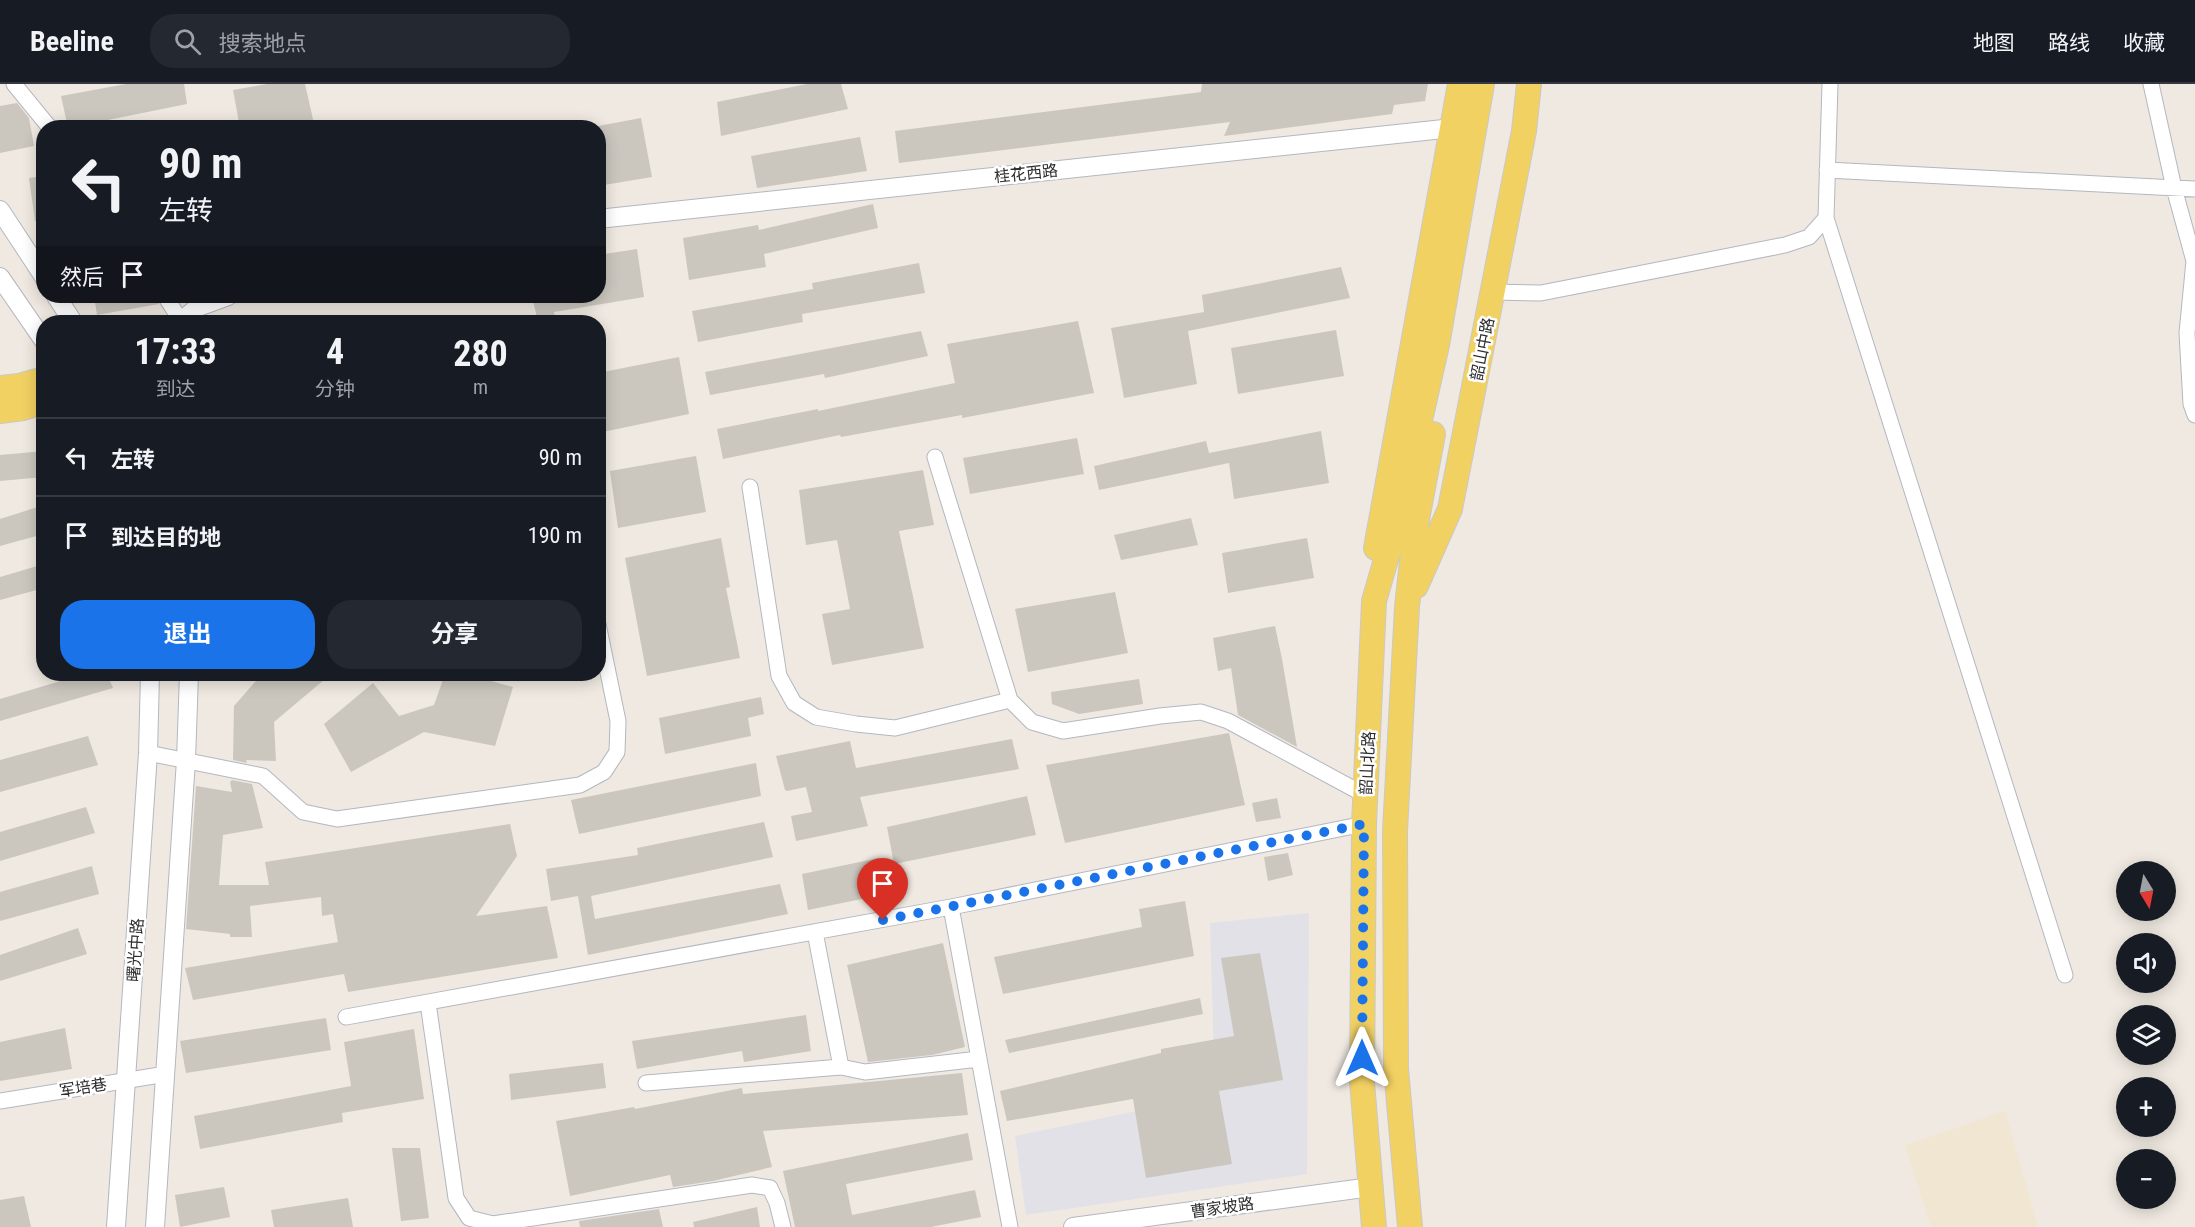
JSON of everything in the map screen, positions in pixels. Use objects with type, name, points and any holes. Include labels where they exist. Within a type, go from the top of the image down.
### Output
[{"type":"main road","points":[[1374,601],[1375,551],[1460,84]]},
{"type":"main road","points":[[1407,521],[1482,84]]},
{"type":"main road","name":"韶山中路","points":[[1407,521],[1495,84]]},
{"type":"main road","name":"韶山中路","points":[[1407,607],[1450,509],[1524,131],[1529,84]]},
{"type":"main road","points":[[0,388],[36,381]]},
{"type":"main road","points":[[0,411],[36,404]]},
{"type":"main road","name":"韶山北路","points":[[1374,1227],[1362,1082],[1364,824],[1374,601],[1407,521]]},
{"type":"main road","name":"韶山北路","points":[[1407,521],[1407,607],[1395,831],[1396,1069],[1410,1227]]},
{"type":"street","points":[[14,84],[43,120]]},
{"type":"street","points":[[1830,84],[1826,218],[2065,975]]},
{"type":"street","points":[[2151,84],[2174,188],[2194,261],[2187,333],[2191,404],[2195,415]]},
{"type":"street","name":"桂花西路","points":[[606,218],[1453,128]]},
{"type":"street","points":[[1827,170],[2195,189]]},
{"type":"street","points":[[0,210],[36,265]]},
{"type":"street","points":[[1493,292],[1541,293],[1785,245],[1809,237],[1826,218]]},
{"type":"street","points":[[0,277],[36,329]]},
{"type":"street","points":[[189,315],[198,307],[209,303]]},
{"type":"street","points":[[935,457],[1010,700],[1032,722],[1063,731],[1201,712],[1228,721],[1365,795]]},
{"type":"street","points":[[750,487],[779,676],[794,703],[816,717],[894,728],[1010,700]]},
{"type":"street","points":[[148,753],[263,776],[303,812],[337,819],[579,784],[604,772],[617,752],[618,721],[606,663]]},
{"type":"street","name":"曙光中路","points":[[116,1227],[148,753],[150,681]]},
{"type":"street","points":[[155,1227],[186,760],[189,681]]},
{"type":"street","points":[[346,1017],[951,907],[1364,824]]},
{"type":"street","points":[[951,907],[1010,1227]]},
{"type":"street","points":[[815,932],[841,1067]]},
{"type":"street","points":[[428,1002],[456,1198],[469,1218],[493,1224],[753,1185],[770,1188],[777,1203],[783,1227]]},
{"type":"street","points":[[646,1083],[841,1067],[865,1072],[979,1059]]},
{"type":"street","name":"军培巷","points":[[0,1101],[166,1074]]},
{"type":"street","name":"曹家坡路","points":[[1073,1227],[1371,1187]]},
{"type":"shaded area","points":[[1309,913],[1307,1174],[1026,1215],[1015,1136],[1215,1095],[1210,923]]},
{"type":"shaded area","points":[[2005,1111],[2038,1227],[1931,1227],[1905,1145]]},
{"type":"building","points":[[126,84],[184,84],[187,104],[108,120],[66,120],[61,96]]},
{"type":"building","points":[[267,84],[305,84],[313,120],[239,120],[233,90]]},
{"type":"building","points":[[807,84],[841,84],[848,109],[721,136],[717,102]]},
{"type":"building","points":[[1202,84],[1428,84],[1425,101],[1394,105],[1392,114],[1224,136],[1230,122],[899,163],[895,131],[1201,92]]},
{"type":"building","points":[[17,103],[29,118],[34,146],[0,153],[0,106]]},
{"type":"building","points":[[641,118],[652,177],[606,185],[606,125]]},
{"type":"building","points":[[860,137],[867,171],[757,188],[751,156]]},
{"type":"building","points":[[36,177],[36,221],[35,221],[29,178]]},
{"type":"building","points":[[873,204],[878,228],[764,254],[766,267],[689,280],[683,238],[758,225],[759,230]]},
{"type":"building","points":[[637,249],[644,297],[554,312],[555,315],[536,315],[534,303],[606,303],[606,254]]},
{"type":"building","points":[[919,263],[925,293],[802,314],[803,322],[698,342],[692,311],[813,289],[812,283]]},
{"type":"building","points":[[1341,267],[1350,298],[1188,331],[1197,384],[1124,398],[1111,328],[1204,312],[1202,295]]},
{"type":"building","points":[[95,303],[159,304],[97,315]]},
{"type":"building","points":[[1078,321],[1094,393],[962,418],[962,415],[841,437],[840,435],[723,459],[717,429],[955,383],[947,344]]},
{"type":"building","points":[[1336,330],[1344,376],[1238,394],[1231,348]]},
{"type":"building","points":[[921,331],[928,356],[825,378],[824,374],[710,395],[705,372]]},
{"type":"building","points":[[679,357],[689,414],[606,431],[606,371]]},
{"type":"building","points":[[1321,431],[1329,483],[1234,499],[1229,463],[1099,490],[1094,466],[1206,441],[1209,453]]},
{"type":"building","points":[[1077,438],[1084,474],[970,494],[963,458]]},
{"type":"building","points":[[36,452],[36,478],[0,481],[0,455]]},
{"type":"building","points":[[696,456],[706,512],[618,528],[610,471]]},
{"type":"building","points":[[923,470],[934,525],[899,531],[924,648],[832,665],[822,614],[850,609],[837,540],[806,545],[799,490]]},
{"type":"building","points":[[36,508],[36,536],[0,546],[0,519]]},
{"type":"building","points":[[1191,518],[1198,545],[1121,560],[1114,535]]},
{"type":"building","points":[[721,538],[730,587],[726,588],[740,658],[647,676],[625,558]]},
{"type":"building","points":[[1307,538],[1314,578],[1228,593],[1222,553]]},
{"type":"building","points":[[36,566],[36,590],[0,600],[0,577]]},
{"type":"building","points":[[1115,592],[1128,653],[1028,672],[1015,609]]},
{"type":"building","points":[[1275,626],[1297,747],[1238,715],[1231,668],[1218,671],[1213,638]]},
{"type":"building","points":[[1139,679],[1143,704],[1079,714],[1052,704],[1051,692]]},
{"type":"building","points":[[60,681],[110,681],[113,688],[0,721],[0,699]]},
{"type":"building","points":[[256,681],[323,681],[274,722],[276,761],[246,760],[247,763],[233,760],[234,706]]},
{"type":"building","points":[[443,681],[491,681],[513,687],[495,746],[424,732],[351,772],[324,724],[373,683],[399,716],[434,705]]},
{"type":"building","points":[[761,697],[764,714],[748,718],[751,736],[665,754],[659,718]]},
{"type":"building","points":[[1229,733],[1245,805],[1065,843],[1046,765]]},
{"type":"building","points":[[88,736],[98,765],[0,792],[0,760]]},
{"type":"building","points":[[1012,739],[1019,769],[860,797],[868,826],[796,841],[791,816],[812,812],[806,787],[785,790],[776,756],[850,741],[856,768]]},
{"type":"building","points":[[756,763],[761,796],[579,834],[571,800]]},
{"type":"building","points":[[232,780],[252,784],[263,828],[223,835],[219,885],[269,885],[265,862],[510,824],[517,856],[476,916],[547,906],[558,958],[348,992],[344,974],[193,1000],[185,968],[338,942],[333,914],[322,916],[321,897],[250,906],[252,937],[230,937],[230,934],[186,929],[196,786],[232,792],[230,782]]},
{"type":"building","points":[[1027,796],[1036,835],[894,864],[887,827]]},
{"type":"building","points":[[1277,798],[1281,818],[1256,822],[1252,803]]},
{"type":"building","points":[[86,807],[95,833],[0,861],[0,832]]},
{"type":"building","points":[[764,822],[773,857],[591,896],[595,919],[780,884],[788,914],[588,955],[578,896],[551,901],[546,869],[638,855],[637,848]]},
{"type":"building","points":[[1288,853],[1293,875],[1268,881],[1264,857]]},
{"type":"building","points":[[879,858],[886,894],[808,910],[802,874]]},
{"type":"building","points":[[92,866],[99,894],[0,921],[0,892]]},
{"type":"building","points":[[1185,901],[1194,956],[1003,994],[994,957],[1142,927],[1139,909]]},
{"type":"building","points":[[78,928],[87,954],[0,981],[0,955]]},
{"type":"building","points":[[943,943],[965,1047],[932,1055],[868,1062],[847,965]]},
{"type":"building","points":[[1260,953],[1283,1080],[1219,1091],[1232,1164],[1146,1178],[1133,1099],[1007,1121],[1000,1091],[1161,1053],[1161,1049],[1234,1036],[1221,958]]},
{"type":"building","points":[[1200,998],[1203,1014],[1009,1053],[1005,1040]]},
{"type":"building","points":[[806,1015],[811,1051],[744,1062],[742,1051],[637,1069],[632,1041]]},
{"type":"building","points":[[326,1018],[331,1050],[186,1073],[180,1041]]},
{"type":"building","points":[[65,1028],[72,1069],[0,1081],[0,1042]]},
{"type":"building","points":[[414,1029],[424,1099],[342,1113],[343,1122],[200,1149],[194,1116],[351,1086],[344,1042]]},
{"type":"building","points":[[603,1063],[606,1088],[511,1100],[509,1074]]},
{"type":"building","points":[[962,1073],[968,1115],[763,1131],[772,1167],[713,1181],[673,1187],[670,1175],[570,1196],[556,1121],[634,1107],[635,1109],[742,1088],[743,1094]]},
{"type":"building","points":[[968,1133],[973,1160],[846,1184],[852,1215],[975,1190],[981,1217],[931,1227],[795,1227],[783,1171]]},
{"type":"building","points":[[392,1148],[420,1148],[429,1218],[401,1221]]},
{"type":"building","points":[[224,1187],[230,1217],[180,1227],[175,1195]]},
{"type":"building","points":[[24,1196],[31,1227],[0,1227],[0,1200]]},
{"type":"building","points":[[348,1198],[353,1227],[274,1227],[271,1210]]},
{"type":"building","points":[[757,1207],[760,1227],[694,1227],[693,1222]]},
{"type":"building","points":[[659,1209],[663,1227],[580,1227],[579,1221]]},
{"type":"route","points":[[883,920],[1364,824],[1362,1058]]}]
